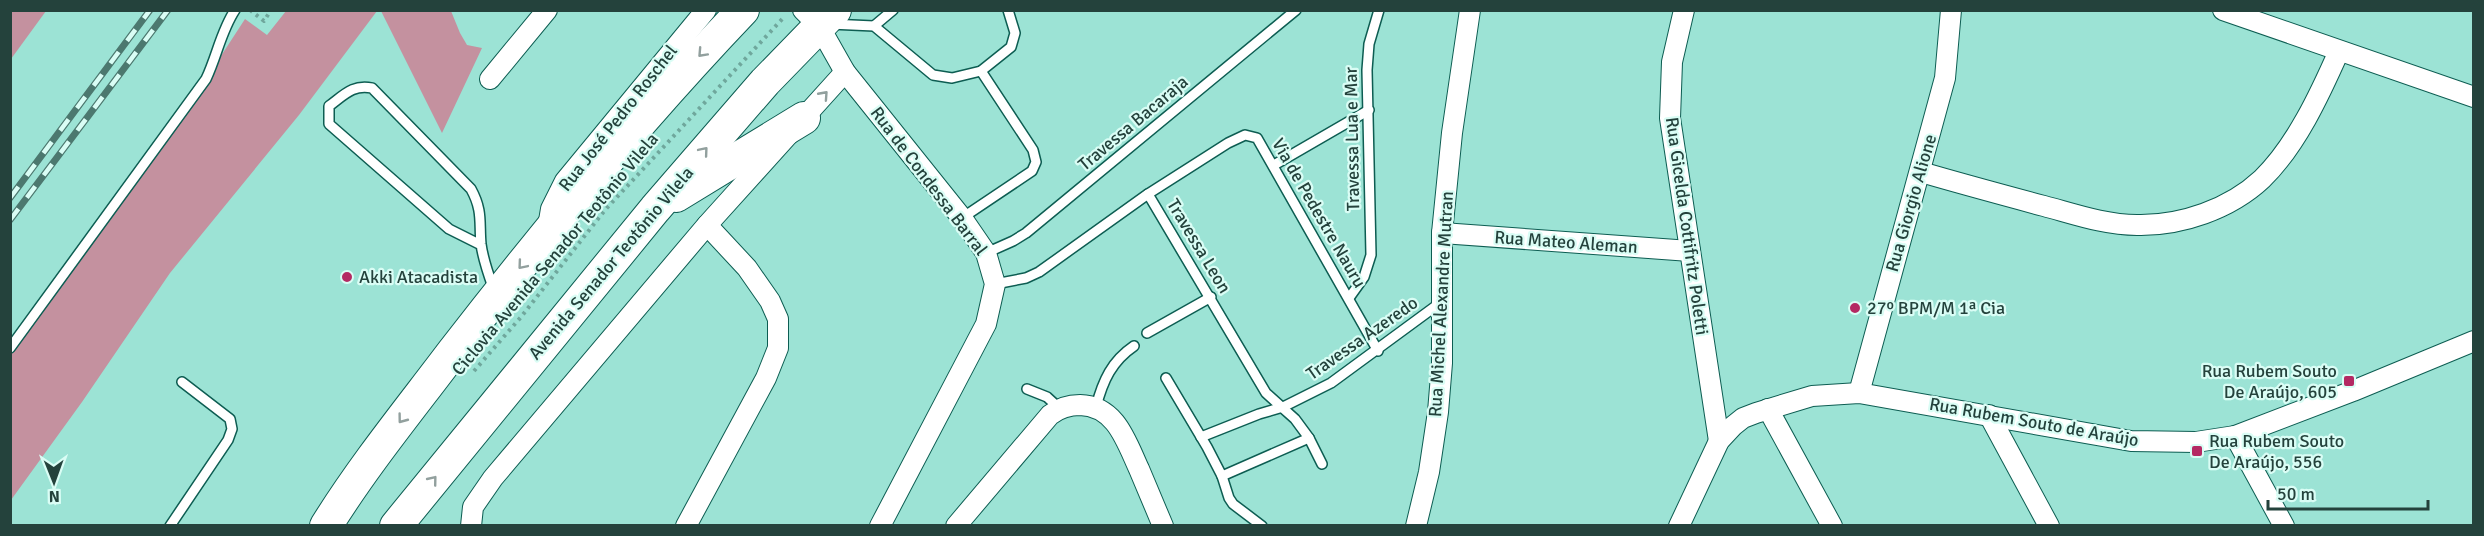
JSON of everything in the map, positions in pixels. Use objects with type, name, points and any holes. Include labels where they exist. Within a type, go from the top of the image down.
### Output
[{"type":"main road","points":[[326,525],[358,477],[591,178],[650,110],[743,10]]},
{"type":"main road","name":"Avenida Senador Teotônio Vilela","points":[[396,525],[655,209],[819,18]]},
{"type":"main road","points":[[655,209],[804,117]]},
{"type":"street","points":[[490,79],[547,10]]},
{"type":"street","name":"Rua José Pedro Roschel","points":[[548,233],[551,209],[565,180],[706,10]]},
{"type":"street","name":"Rua Michel Alexandre Mutran","points":[[1416,525],[1429,472],[1438,412],[1442,363],[1440,303],[1442,233],[1454,122],[1470,10]]},
{"type":"street","name":"Rua Gicelda Cottifritz Poletti","points":[[1684,10],[1672,62],[1670,118],[1719,441]]},
{"type":"street","name":"Rua Giorgio Alione","points":[[1859,393],[1945,78],[1951,10]]},
{"type":"street","points":[[2223,10],[2474,97]]},
{"type":"street","name":"Rua de Condessa Barral","points":[[819,18],[845,72],[962,218],[986,253],[995,284],[986,324],[880,525]]},
{"type":"street","points":[[1921,172],[2096,220],[2137,225],[2165,223],[2202,215],[2236,199],[2262,178],[2281,156],[2309,114],[2339,51]]},
{"type":"street","points":[[471,525],[470,518],[477,499],[707,225],[845,72]]},
{"type":"street","points":[[686,525],[766,378],[778,348],[778,319],[770,301],[747,268],[707,225]]},
{"type":"street","name":"Rua Mateo Aleman","points":[[1442,233],[1690,251]]},
{"type":"street","name":"Rua Rubem Souto de Araújo","points":[[1679,525],[1719,441],[1743,418],[1812,396],[1859,393],[2131,441],[2196,442],[2235,436],[2474,341]]},
{"type":"street","points":[[956,525],[1050,415],[1059,408],[1072,405],[1096,407],[1110,416],[1122,430],[1163,525]]},
{"type":"street","points":[[1768,409],[1832,525]]},
{"type":"street","points":[[1989,415],[2049,525]]},
{"type":"street","points":[[2235,436],[2284,525]]},
{"type":"lane","points":[[10,348],[206,79],[224,31],[235,10]]},
{"type":"lane","points":[[874,26],[893,10]]},
{"type":"lane","points":[[819,18],[874,26],[933,75],[952,78],[981,71],[1011,47],[1015,33],[1008,10]]},
{"type":"lane","name":"Travessa Bacaraja","points":[[986,253],[1013,242],[1026,233],[1296,10]]},
{"type":"lane","name":"Travessa Lua e Mar","points":[[1349,298],[1364,277],[1371,255],[1369,44],[1379,10]]},
{"type":"lane","points":[[962,218],[1032,171],[1036,162],[1033,150],[981,71]]},
{"type":"lane","points":[[481,245],[448,229],[328,124],[329,106],[353,88],[363,86],[372,88],[471,189],[479,203],[481,245],[496,297]]},
{"type":"lane","points":[[1274,165],[1369,110]]},
{"type":"lane","name":"Via de Pedestre Nauru","points":[[1148,194],[1228,143],[1245,135],[1257,138],[1378,351]]},
{"type":"lane","name":"Travessa Leon","points":[[995,284],[1026,278],[1039,272],[1148,194],[1266,393],[1283,407],[1309,438],[1322,464]]},
{"type":"lane","points":[[1147,333],[1210,297]]},
{"type":"lane","name":"Travessa Azeredo","points":[[1201,437],[1283,407],[1331,383],[1378,351],[1440,303]]},
{"type":"lane","points":[[1096,407],[1105,378],[1114,363],[1134,346]]},
{"type":"lane","points":[[1166,378],[1222,476],[1233,504],[1262,525]]},
{"type":"lane","points":[[170,525],[228,440],[232,429],[230,419],[182,382]]},
{"type":"lane","points":[[1027,389],[1047,397],[1059,408]]},
{"type":"lane","points":[[1222,476],[1309,438]]},
{"type":"path","points":[[250,10],[264,21],[272,10]]},
{"type":"path","name":"Ciclovia Avenida Senador Teotônio Vilela","points":[[466,380],[521,317],[605,210],[790,10]]},
{"type":"shaded area","points":[[10,11],[46,11],[11,59]]},
{"type":"shaded area","points":[[286,11],[377,11],[299,115],[170,273],[82,402],[11,500],[11,348],[206,79],[245,19],[267,35]]},
{"type":"shaded area","points":[[381,11],[451,11],[467,45],[482,48],[442,133]]},
{"type":"railway","points":[[10,198],[150,10]]},
{"type":"railway","points":[[10,220],[168,10]]},
{"type":"place","name":"Akki Atacadista","points":[[347,277]]},
{"type":"place","name":"27º BPM/M 1ª Cia","points":[[1855,308]]},
{"type":"place","name":"Rua Rubem Souto De Araújo, 605","points":[[2349,381]]},
{"type":"place","name":"Rua Rubem Souto De Araújo, 556","points":[[2197,451]]}]
